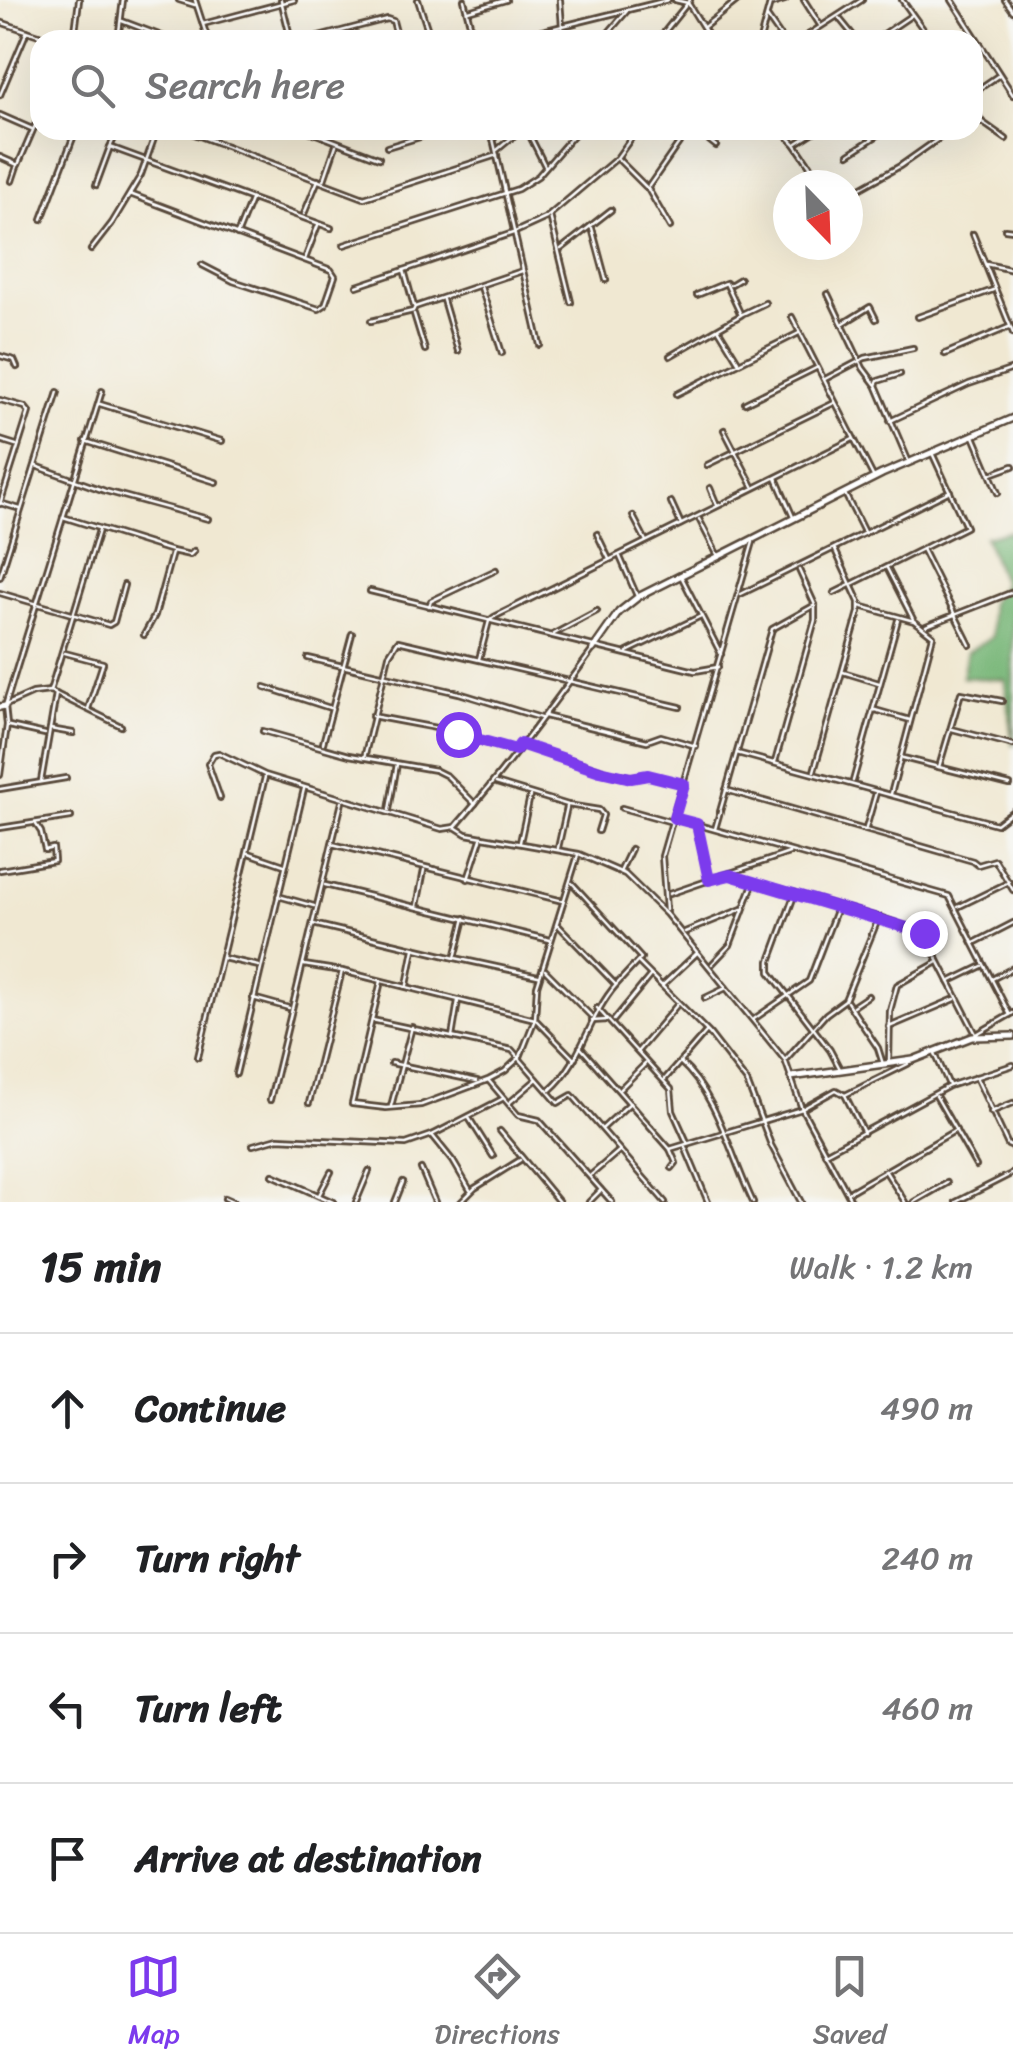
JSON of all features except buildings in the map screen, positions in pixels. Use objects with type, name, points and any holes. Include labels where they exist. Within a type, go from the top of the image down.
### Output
[{"type":"street","points":[[71,0],[79,1],[75,30]]},
{"type":"street","points":[[120,30],[124,0]]},
{"type":"street","points":[[179,0],[195,3],[205,30]]},
{"type":"street","points":[[203,24],[294,0]]},
{"type":"street","points":[[418,0],[428,30]]},
{"type":"street","points":[[464,0],[471,30]]},
{"type":"street","points":[[466,11],[506,0]]},
{"type":"street","points":[[560,0],[562,30]]},
{"type":"street","points":[[546,30],[668,0]]},
{"type":"street","points":[[675,0],[689,2]]},
{"type":"street","points":[[689,2],[704,28],[738,0]]},
{"type":"street","points":[[762,30],[770,3],[785,0]]},
{"type":"street","points":[[804,0],[821,27]]},
{"type":"street","points":[[816,30],[862,0]]},
{"type":"street","points":[[902,0],[924,30]]},
{"type":"street","points":[[952,0],[971,30]]},
{"type":"street","points":[[1006,0],[1013,10]]},
{"type":"street","points":[[281,2],[288,30]]},
{"type":"street","points":[[666,30],[689,2]]},
{"type":"street","points":[[610,30],[627,10]]},
{"type":"street","points":[[890,30],[913,14]]},
{"type":"street","points":[[766,16],[776,30]]},
{"type":"street","points":[[838,16],[848,30]]},
{"type":"street","points":[[343,30],[387,18],[395,30]]},
{"type":"street","points":[[122,21],[146,30]]},
{"type":"street","points":[[0,22],[30,32]]},
{"type":"street","points":[[0,95],[27,31]]},
{"type":"street","points":[[983,48],[1013,95]]},
{"type":"street","points":[[983,86],[1000,74]]},
{"type":"street","points":[[0,115],[30,128]]},
{"type":"street","points":[[983,123],[1006,139]]},
{"type":"street","points":[[12,181],[30,139]]},
{"type":"street","points":[[42,219],[72,140]]},
{"type":"street","points":[[96,185],[113,140]]},
{"type":"street","points":[[91,250],[130,194],[153,140]]},
{"type":"street","points":[[212,140],[364,198],[496,152],[510,140]]},
{"type":"street","points":[[328,140],[378,158]]},
{"type":"street","points":[[386,146],[407,140]]},
{"type":"street","points":[[493,140],[540,345]]},
{"type":"street","points":[[532,140],[546,168]]},
{"type":"street","points":[[344,245],[505,194],[531,182],[570,140]]},
{"type":"street","points":[[357,286],[513,233],[550,215],[617,158],[630,140]]},
{"type":"street","points":[[648,189],[681,140]]},
{"type":"street","points":[[708,140],[716,146]]},
{"type":"street","points":[[792,140],[813,170]]},
{"type":"street","points":[[796,144],[802,140]]},
{"type":"street","points":[[849,154],[871,140]]},
{"type":"street","points":[[863,187],[937,140]]},
{"type":"street","points":[[303,217],[336,144]]},
{"type":"street","points":[[110,147],[331,228]]},
{"type":"street","points":[[0,158],[18,165]]},
{"type":"street","points":[[617,158],[648,189],[670,226]]},
{"type":"street","points":[[130,194],[335,273],[321,309],[233,281],[202,265]]},
{"type":"street","points":[[236,236],[252,198]]},
{"type":"street","points":[[560,250],[611,210]]},
{"type":"street","points":[[550,215],[571,302]]},
{"type":"street","points":[[304,261],[319,224]]},
{"type":"street","points":[[591,225],[606,280]]},
{"type":"street","points":[[1004,229],[1013,230]]},
{"type":"street","points":[[973,234],[1013,332]]},
{"type":"street","points":[[985,263],[1013,270]]},
{"type":"street","points":[[404,269],[425,350]]},
{"type":"street","points":[[370,321],[523,271]]},
{"type":"street","points":[[728,286],[740,279]]},
{"type":"street","points":[[698,295],[722,282],[728,286],[740,315]]},
{"type":"street","points":[[480,285],[502,352]]},
{"type":"street","points":[[918,317],[994,290]]},
{"type":"street","points":[[828,294],[876,385],[908,462]]},
{"type":"street","points":[[442,298],[458,352]]},
{"type":"street","points":[[670,356],[766,303]]},
{"type":"street","points":[[842,324],[870,308],[876,319]]},
{"type":"street","points":[[1004,310],[1013,311]]},
{"type":"street","points":[[792,317],[874,478]]},
{"type":"street","points":[[724,326],[724,334]]},
{"type":"street","points":[[945,354],[1011,327]]},
{"type":"street","points":[[719,330],[739,363]]},
{"type":"street","points":[[676,394],[801,333]]},
{"type":"street","points":[[824,380],[860,361],[913,348]]},
{"type":"street","points":[[0,356],[14,360],[16,367]]},
{"type":"street","points":[[745,403],[818,368]]},
{"type":"street","points":[[890,421],[1013,369]]},
{"type":"street","points":[[876,385],[900,374]]},
{"type":"street","points":[[0,776],[6,725],[2,706],[102,391]]},
{"type":"street","points":[[0,577],[58,392]]},
{"type":"street","points":[[0,400],[28,410],[0,504],[22,509]]},
{"type":"street","points":[[707,465],[836,402]]},
{"type":"street","points":[[98,403],[222,441]]},
{"type":"street","points":[[220,798],[209,772],[208,764],[214,754],[342,800],[442,829],[455,827],[495,783],[619,612],[638,597],[844,492],[1013,418]]},
{"type":"street","points":[[724,430],[754,487]]},
{"type":"street","points":[[974,434],[998,493]]},
{"type":"street","points":[[479,659],[489,621],[853,439]]},
{"type":"street","points":[[0,440],[17,445]]},
{"type":"street","points":[[86,441],[216,482]]},
{"type":"street","points":[[834,593],[966,527],[932,452]]},
{"type":"street","points":[[34,465],[208,519]]},
{"type":"street","points":[[990,474],[1013,466]]},
{"type":"street","points":[[776,477],[794,518]]},
{"type":"street","points":[[710,488],[718,507]]},
{"type":"street","points":[[739,595],[950,491]]},
{"type":"street","points":[[844,492],[865,533]]},
{"type":"street","points":[[671,502],[682,525]]},
{"type":"street","points":[[633,516],[646,543]]},
{"type":"street","points":[[63,517],[172,551],[190,555],[194,551]]},
{"type":"street","points":[[698,517],[718,558]]},
{"type":"street","points":[[50,691],[99,530]]},
{"type":"street","points":[[597,534],[610,561]]},
{"type":"street","points":[[666,914],[662,856],[753,540]]},
{"type":"street","points":[[0,548],[9,550]]},
{"type":"street","points":[[813,774],[860,606],[834,550]]},
{"type":"street","points":[[922,550],[970,646]]},
{"type":"street","points":[[144,635],[155,615],[172,551]]},
{"type":"street","points":[[620,556],[638,597]]},
{"type":"street","points":[[886,567],[914,620]]},
{"type":"street","points":[[774,764],[816,620],[815,606],[798,568]]},
{"type":"street","points":[[428,606],[462,584],[496,570]]},
{"type":"street","points":[[681,576],[722,655]]},
{"type":"street","points":[[0,593],[111,624],[124,585]]},
{"type":"street","points":[[370,591],[694,671],[718,668]]},
{"type":"street","points":[[925,627],[1013,592]]},
{"type":"street","points":[[714,829],[773,626],[815,606]]},
{"type":"street","points":[[860,606],[898,619],[914,620],[934,639],[891,795]]},
{"type":"street","points":[[551,636],[596,611]]},
{"type":"street","points":[[626,652],[702,616]]},
{"type":"street","points":[[852,784],[898,619]]},
{"type":"street","points":[[322,746],[352,634]]},
{"type":"street","points":[[364,758],[392,646],[398,641],[680,707]]},
{"type":"street","points":[[63,652],[102,663],[87,710]]},
{"type":"street","points":[[308,658],[647,741],[662,736],[696,746]]},
{"type":"street","points":[[842,672],[880,683]]},
{"type":"street","points":[[265,687],[332,708]]},
{"type":"street","points":[[2,706],[34,693],[56,692],[121,726]]},
{"type":"street","points":[[41,780],[56,692]]},
{"type":"street","points":[[938,767],[963,692],[1002,702]]},
{"type":"street","points":[[872,709],[912,721]]},
{"type":"street","points":[[372,716],[436,728],[516,750]]},
{"type":"street","points":[[6,725],[46,734]]},
{"type":"street","points":[[48,728],[73,733]]},
{"type":"street","points":[[952,729],[1013,746]]},
{"type":"street","points":[[263,731],[364,758],[442,772],[475,804]]},
{"type":"street","points":[[520,744],[600,771],[631,778],[648,775],[684,784]]},
{"type":"street","points":[[737,753],[1000,825],[1013,811]]},
{"type":"street","points":[[902,757],[1010,785]]},
{"type":"street","points":[[388,813],[397,763]]},
{"type":"street","points":[[198,1057],[265,775]]},
{"type":"street","points":[[0,789],[66,778]]},
{"type":"street","points":[[495,783],[601,812],[598,832]]},
{"type":"street","points":[[236,1074],[304,786]]},
{"type":"street","points":[[726,790],[978,865],[995,860],[1013,890]]},
{"type":"street","points":[[865,830],[876,791]]},
{"type":"street","points":[[519,844],[530,795]]},
{"type":"street","points":[[270,1100],[342,800]]},
{"type":"street","points":[[558,849],[568,805]]},
{"type":"street","points":[[622,808],[697,824],[949,896],[1012,1014],[845,1095]]},
{"type":"street","points":[[0,828],[71,817]]},
{"type":"street","points":[[0,870],[54,861],[55,850],[45,850],[35,823]]},
{"type":"street","points":[[697,824],[709,880]]},
{"type":"street","points":[[455,827],[481,838],[578,854],[620,871],[666,914],[785,1060],[802,1109],[852,1202]]},
{"type":"street","points":[[468,879],[481,838]]},
{"type":"street","points":[[331,844],[564,902]]},
{"type":"street","points":[[620,871],[631,849]]},
{"type":"street","points":[[667,894],[792,851]]},
{"type":"street","points":[[247,853],[285,866]]},
{"type":"street","points":[[381,981],[351,1103],[390,1108],[421,1105],[505,1071],[520,1057],[535,1019],[540,976],[578,854]]},
{"type":"street","points":[[417,908],[424,868]]},
{"type":"street","points":[[730,875],[922,931],[974,1035]]},
{"type":"street","points":[[548,1091],[567,1074],[597,1008],[640,956],[570,882]]},
{"type":"street","points":[[710,966],[730,945],[754,882]]},
{"type":"street","points":[[956,908],[1009,882]]},
{"type":"street","points":[[322,884],[551,940]]},
{"type":"street","points":[[795,893],[769,968],[840,1070]]},
{"type":"street","points":[[278,896],[316,907]]},
{"type":"street","points":[[754,1019],[810,981],[837,907]]},
{"type":"street","points":[[683,934],[744,908]]},
{"type":"street","points":[[785,1060],[826,1014],[845,1000],[878,917]]},
{"type":"street","points":[[456,958],[465,918]]},
{"type":"street","points":[[312,924],[540,976]]},
{"type":"street","points":[[557,924],[616,985]]},
{"type":"street","points":[[974,943],[1013,924]]},
{"type":"street","points":[[406,986],[414,948]]},
{"type":"street","points":[[662,986],[698,952]]},
{"type":"street","points":[[222,958],[260,966]]},
{"type":"street","points":[[638,962],[707,1031],[747,1082],[780,1164],[801,1202]]},
{"type":"street","points":[[886,1065],[888,1028],[897,985],[938,962]]},
{"type":"street","points":[[948,982],[985,964]]},
{"type":"street","points":[[303,965],[535,1019],[574,1059]]},
{"type":"street","points":[[544,968],[593,1020],[611,1020],[651,975]]},
{"type":"street","points":[[992,978],[1013,968]]},
{"type":"street","points":[[309,1103],[342,972]]},
{"type":"street","points":[[705,998],[728,988]]},
{"type":"street","points":[[852,1007],[868,996]]},
{"type":"street","points":[[252,998],[290,1009]]},
{"type":"street","points":[[888,1028],[956,998]]},
{"type":"street","points":[[452,1038],[459,999]]},
{"type":"street","points":[[845,1000],[886,1065]]},
{"type":"street","points":[[638,1051],[678,1004]]},
{"type":"street","points":[[597,1008],[672,1092],[673,1111],[708,1202]]},
{"type":"street","points":[[370,1019],[512,1050],[558,1102],[571,1094],[666,1202]]},
{"type":"street","points":[[390,1108],[412,1027]]},
{"type":"street","points":[[663,1080],[707,1031]]},
{"type":"street","points":[[974,1035],[1013,1036]]},
{"type":"street","points":[[580,1047],[670,1149],[676,1163],[672,1168]]},
{"type":"street","points":[[934,1051],[950,1086]]},
{"type":"street","points":[[790,1077],[913,1060]]},
{"type":"street","points":[[620,1089],[646,1062]]},
{"type":"street","points":[[680,1062],[690,1070],[709,1100],[753,1202]]},
{"type":"street","points":[[391,1063],[478,1081]]},
{"type":"street","points":[[824,1154],[950,1086],[1013,1066]]},
{"type":"street","points":[[976,1076],[1008,1146],[1013,1147]]},
{"type":"street","points":[[509,1103],[538,1078]]},
{"type":"street","points":[[488,1080],[518,1115],[540,1120],[612,1202]]},
{"type":"street","points":[[670,1149],[802,1109],[836,1090],[845,1095],[864,1133]]},
{"type":"street","points":[[936,1094],[976,1166]]},
{"type":"street","points":[[253,1145],[278,1138],[406,1144],[502,1099]]},
{"type":"street","points":[[991,1112],[1013,1103]]},
{"type":"street","points":[[602,1129],[630,1104]]},
{"type":"street","points":[[468,1116],[493,1156]]},
{"type":"street","points":[[847,1193],[956,1130]]},
{"type":"street","points":[[500,1131],[559,1202]]},
{"type":"street","points":[[432,1135],[471,1191]]},
{"type":"street","points":[[590,1176],[619,1150]]},
{"type":"street","points":[[463,1201],[471,1191],[521,1159]]},
{"type":"street","points":[[421,1169],[435,1202]]},
{"type":"street","points":[[886,1170],[904,1202]]},
{"type":"street","points":[[318,1196],[331,1172]]},
{"type":"street","points":[[356,1202],[369,1172]]},
{"type":"street","points":[[956,1202],[1013,1173]]},
{"type":"street","points":[[273,1175],[333,1202]]},
{"type":"street","points":[[396,1202],[402,1182]]},
{"type":"street","points":[[914,1202],[947,1182]]},
{"type":"street","points":[[589,1202],[601,1190]]},
{"type":"street","points":[[226,1198],[234,1202]]},
{"type":"green space","points":[[1009,531],[1013,540],[1013,746],[1005,680],[962,677],[967,652],[992,637],[990,603],[1003,584],[985,537]]},
{"type":"route","points":[[458,734],[516,750],[520,744],[631,778],[648,775],[684,784],[674,818],[697,824],[709,880],[730,875],[924,933]]}]
